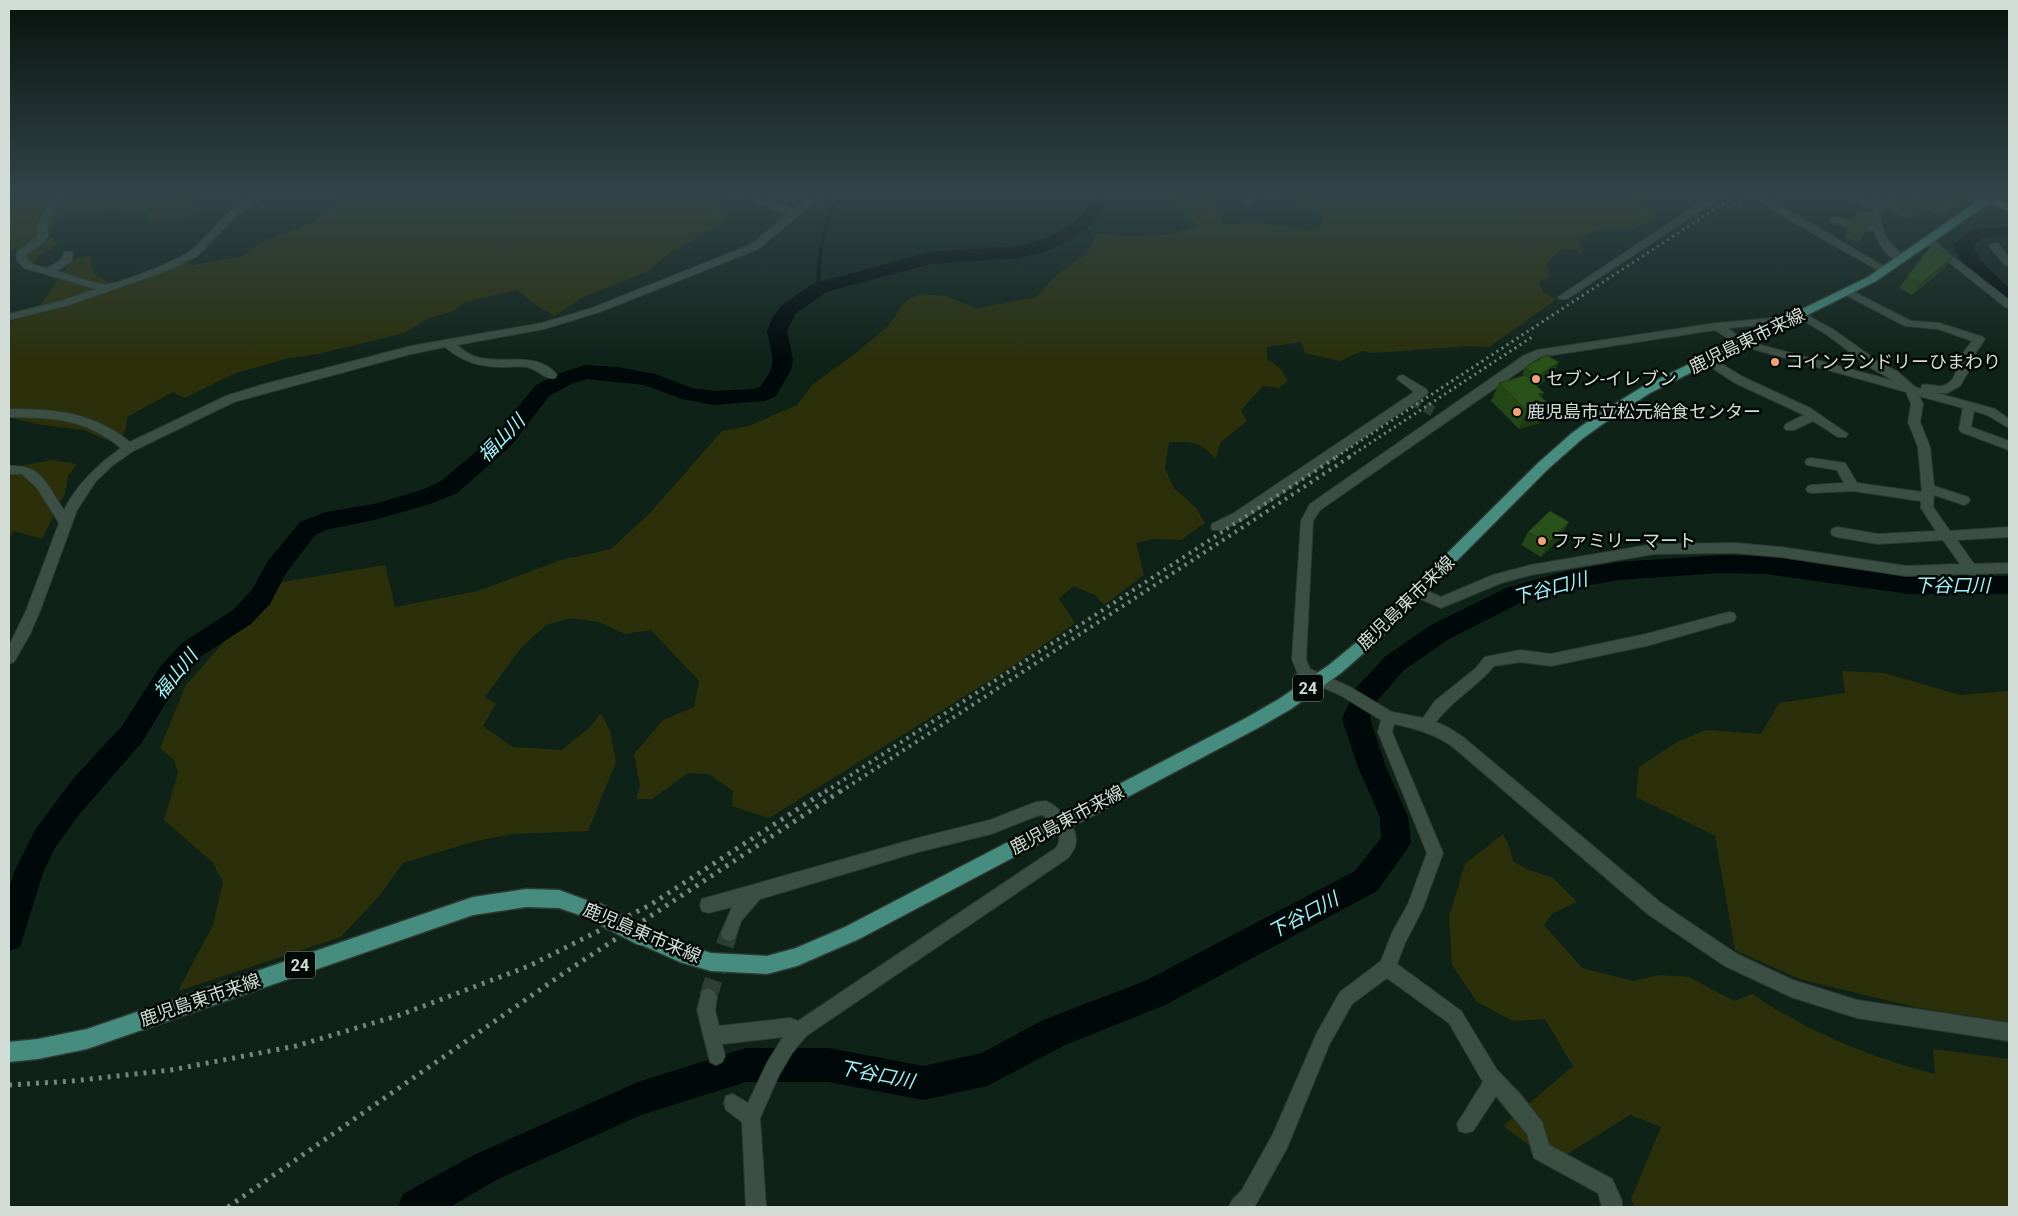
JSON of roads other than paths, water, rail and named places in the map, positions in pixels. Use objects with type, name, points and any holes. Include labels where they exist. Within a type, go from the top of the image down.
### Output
[{"type":"main road","name":"鹿児島東市来線","points":[[9,1052],[38,1049],[87,1039],[473,906],[526,898],[559,899],[594,910],[642,936],[680,952],[711,962],[767,965],[798,957],[852,933],[1285,704],[1318,681],[1368,641],[1543,466],[1577,436],[1646,390],[1848,292],[1914,250]]},
{"type":"street","points":[[27,250],[21,254],[22,260],[28,266],[106,288]]},
{"type":"street","points":[[9,317],[65,303],[168,267],[193,254],[197,250]]},
{"type":"street","points":[[9,658],[23,634],[33,611],[71,509],[84,488],[109,462],[129,448],[230,399],[265,388],[447,342],[544,326],[596,310],[747,250]]},
{"type":"street","points":[[1563,297],[1635,250]]},
{"type":"street","points":[[1849,250],[1885,270]]},
{"type":"street","points":[[1889,250],[1891,254],[1901,259]]},
{"type":"street","points":[[1940,250],[2009,305]]},
{"type":"street","points":[[1997,250],[2009,263]]},
{"type":"street","points":[[50,272],[67,260],[68,254]]},
{"type":"street","points":[[1848,292],[1910,324],[1939,326],[1979,339],[1965,360],[1964,369],[1960,376],[1949,388],[1936,390],[1908,387]]},
{"type":"street","points":[[1801,316],[1830,332],[1875,365],[1894,375],[1908,387],[1917,404],[1914,422],[1924,447],[1928,493],[1926,508],[1972,571]]},
{"type":"street","points":[[1782,325],[1773,321],[1717,326],[1537,354],[1328,497],[1315,507],[1307,520],[1299,659],[1304,673],[1318,681],[1346,691],[1383,714],[1426,725],[1444,732],[1655,910],[1731,960],[1791,988],[1858,1009],[2009,1032]]},
{"type":"street","points":[[1717,326],[1722,331],[1743,342],[1908,387],[1991,412],[2009,424]]},
{"type":"street","points":[[447,342],[457,354],[469,360],[486,364],[529,362],[539,366],[551,375]]},
{"type":"street","points":[[1707,359],[1739,380],[1813,416],[1842,434]]},
{"type":"street","points":[[1217,528],[1239,516],[1422,392],[1403,379]]},
{"type":"street","points":[[1969,406],[1966,429],[2009,446]]},
{"type":"street","points":[[1433,411],[1444,418]]},
{"type":"street","points":[[9,413],[66,415],[92,422],[110,432],[129,448]]},
{"type":"street","points":[[1790,427],[1813,416]]},
{"type":"street","points":[[1811,462],[1841,466],[1853,487]]},
{"type":"street","points":[[9,470],[24,470],[34,477],[41,484],[58,513],[66,522]]},
{"type":"street","points":[[1812,488],[1853,487],[1928,493],[1964,500]]},
{"type":"street","points":[[1837,532],[1878,539],[2009,532]]},
{"type":"street","points":[[1418,592],[1441,603],[1498,579],[1531,570],[1613,555],[1654,550],[1735,548],[1781,552],[1906,571],[1972,571],[2009,568]]},
{"type":"street","points":[[1426,725],[1440,705],[1480,672],[1490,661],[1522,656],[1551,660],[1646,640],[1729,617]]},
{"type":"street","points":[[1239,1207],[1250,1197],[1280,1141],[1324,1039],[1346,998],[1387,967],[1398,939],[1414,908],[1435,853],[1385,732],[1383,714]]},
{"type":"street","points":[[708,905],[1006,822],[1036,809],[1046,808],[1062,823],[1069,840],[1068,847],[1062,853],[800,1030],[786,1047],[751,1117],[756,1207]]},
{"type":"street","points":[[729,932],[732,919],[740,907],[755,893]]},
{"type":"street","points":[[1387,967],[1455,1017],[1494,1082],[1514,1102],[1535,1129],[1541,1151],[1605,1186],[1612,1201],[1612,1207]]},
{"type":"street","points":[[708,997],[706,1010],[716,1056]]},
{"type":"street","points":[[713,1036],[790,1027],[800,1030]]},
{"type":"street","points":[[1466,1124],[1494,1082]]},
{"type":"street","points":[[733,1103],[751,1117]]},
{"type":"waterway","points":[[819,288],[820,250]]},
{"type":"waterway","name":"福山川","points":[[9,936],[29,872],[45,839],[68,807],[132,734],[169,675],[191,650],[242,617],[261,597],[277,567],[308,528],[326,521],[374,512],[430,496],[449,487],[503,441],[542,391],[564,379],[586,372],[618,374],[648,379],[689,394],[714,398],[758,396],[769,391],[781,370],[783,360],[777,331],[782,318],[788,310],[819,288],[930,258],[1029,250]]},
{"type":"waterway","points":[[1964,250],[1974,265],[2009,298]]},
{"type":"waterway","name":"下谷口川","points":[[416,1207],[486,1167],[638,1099],[746,1065],[829,1065],[923,1083],[987,1069],[1055,1032],[1154,994],[1366,881],[1396,842],[1394,817],[1372,767],[1356,719],[1365,696],[1395,663],[1440,632],[1515,595],[1568,580],[1619,571],[1721,564],[1766,565],[1909,585],[2009,585]]},
{"type":"tunnel","points":[[1411,399],[1433,411]]},
{"type":"tunnel","points":[[708,997],[729,933]]},
{"type":"railway","points":[[1336,457],[1652,250]]},
{"type":"railway","points":[[1349,457],[1532,337]]},
{"type":"railway","points":[[825,792],[1338,456]]},
{"type":"railway","points":[[840,792],[1351,456]]},
{"type":"railway","points":[[9,1085],[72,1081],[171,1070],[296,1046],[400,1015],[529,966],[650,905],[827,790]]},
{"type":"railway","points":[[228,1207],[564,973],[842,790]]},
{"type":"place","name":"コインランドリーひまわり","points":[[1775,362]]},
{"type":"place","name":"セブン-イレブン","points":[[1536,379]]},
{"type":"place","name":"鹿児島市立松元給食センター","points":[[1517,412]]},
{"type":"place","name":"ファミリーマート","points":[[1542,541]]}]
